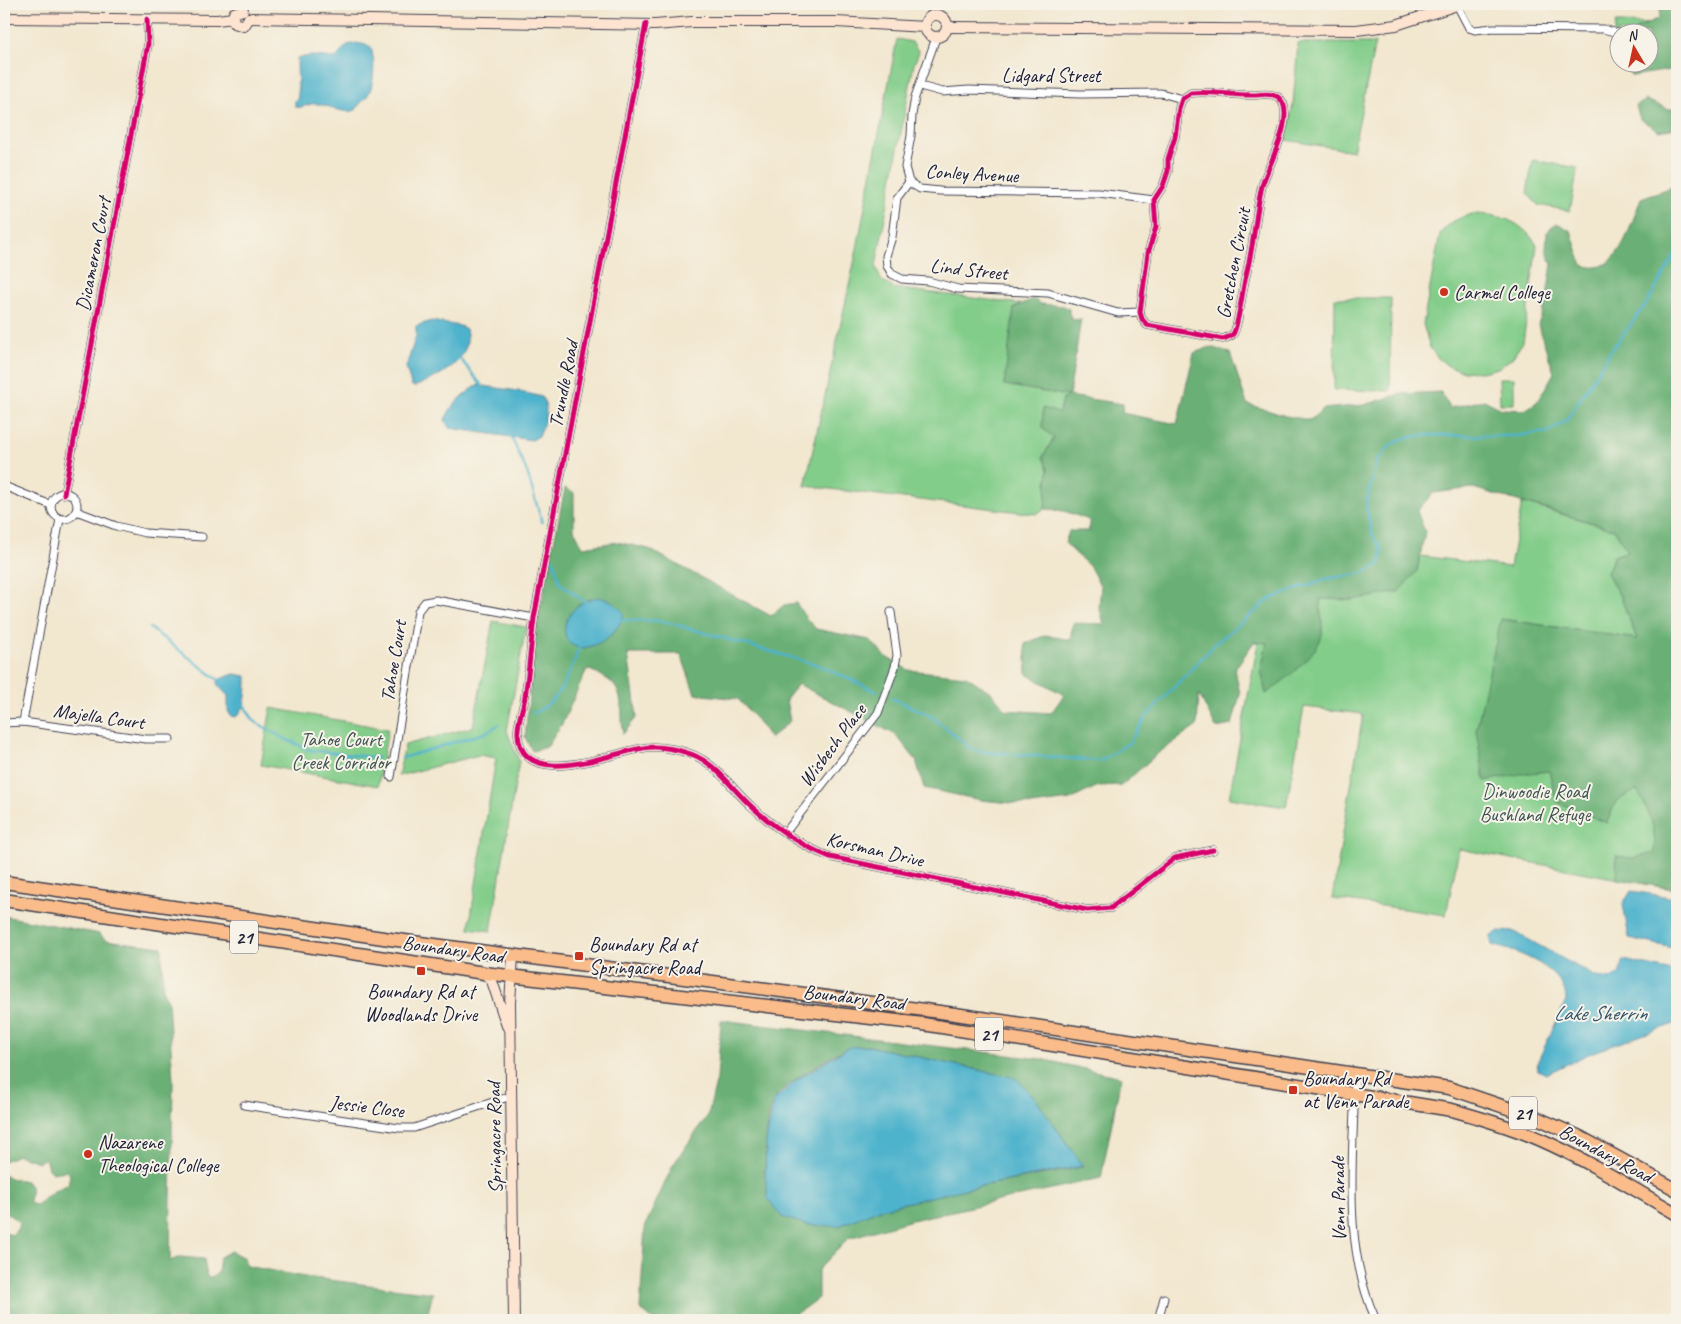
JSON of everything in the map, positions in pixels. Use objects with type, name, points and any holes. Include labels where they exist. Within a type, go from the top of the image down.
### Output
[{"type":"highway","name":"Boundary Road","points":[[4,882],[513,956],[955,1014],[1449,1088],[1487,1099],[1578,1136],[1677,1190]]},
{"type":"highway","name":"Boundary Road","points":[[4,900],[484,973],[923,1024],[1452,1110],[1494,1122],[1538,1139],[1579,1158],[1677,1214]]},
{"type":"street","points":[[937,15],[938,4]]},
{"type":"street","points":[[947,27],[1356,30],[1396,24],[1459,5],[1469,28],[1476,30],[1493,28],[1608,31]]},
{"type":"street","points":[[245,11],[246,24],[241,26],[234,23],[233,18],[237,11],[245,11],[287,20],[646,24],[836,22],[925,27]]},
{"type":"street","points":[[937,15],[945,20],[947,27],[944,34],[936,38],[929,35],[925,27],[928,19],[937,15]]},
{"type":"street","points":[[4,18],[217,20],[233,18]]},
{"type":"street","name":"Dicameron Court","points":[[64,494],[148,44],[147,19]]},
{"type":"street","name":"Trundle Road","points":[[522,749],[518,734],[525,698],[534,618],[646,24]]},
{"type":"street","name":"Conley Avenue","points":[[936,38],[913,106],[905,167],[909,182],[920,189],[940,191],[1099,193],[1154,200]]},
{"type":"street","name":"Lidgard Street","points":[[920,86],[942,92],[969,90],[1080,94],[1161,93],[1182,99]]},
{"type":"street","name":"Gretchen Circuit","points":[[1140,312],[1142,319],[1147,325],[1216,339],[1234,334],[1254,241],[1262,186],[1281,138],[1284,124],[1283,102],[1277,96],[1268,94],[1231,96],[1191,93],[1182,99]]},
{"type":"street","points":[[1140,312],[1148,253],[1156,227],[1154,200],[1163,186],[1168,171],[1168,159],[1182,99]]},
{"type":"street","name":"Lind Street","points":[[909,182],[897,198],[892,237],[886,256],[887,266],[892,274],[902,279],[958,288],[1048,293],[1118,313],[1140,312]]},
{"type":"street","points":[[4,486],[51,505]]},
{"type":"street","points":[[64,494],[71,496],[75,501],[76,511],[71,517],[60,519],[54,515],[51,505],[55,497],[64,494]]},
{"type":"street","points":[[76,511],[116,526],[145,533],[202,537]]},
{"type":"street","points":[[23,722],[60,519]]},
{"type":"street","name":"Tahoe Court","points":[[391,777],[418,611],[425,602],[436,600],[534,618]]},
{"type":"street","name":"Wisbech Place","points":[[785,833],[878,712],[895,667],[896,655],[891,612]]},
{"type":"street","name":"Majella Court","points":[[4,723],[23,722],[146,740],[170,740]]},
{"type":"street","name":"Korsman Drive","points":[[522,749],[531,759],[552,765],[572,766],[644,748],[667,747],[694,755],[713,768],[750,806],[785,833],[805,847],[830,858],[1099,910],[1111,908],[1122,901],[1175,858],[1213,850]]},
{"type":"street","name":"Springacre Road","points":[[513,956],[511,1096],[514,1320]]},
{"type":"street","points":[[484,973],[492,981],[511,1039]]},
{"type":"street","name":"Venn Parade","points":[[1356,1074],[1352,1217],[1354,1246],[1360,1277],[1376,1320]]},
{"type":"street","name":"Jessie Close","points":[[244,1105],[414,1128],[511,1096]]},
{"type":"street","points":[[1158,1320],[1164,1298]]},
{"type":"green space","points":[[1661,4],[1677,4],[1677,69],[1658,72],[1658,22],[1651,22],[1659,18]]},
{"type":"green space","points":[[1665,4],[1677,4],[1677,50],[1658,49],[1658,24],[1664,24]]},
{"type":"green space","points":[[897,39],[912,42],[919,52],[914,64],[876,266],[881,280],[893,288],[1021,304],[1014,308],[1069,396],[1059,413],[1043,409],[1054,437],[1043,457],[1048,469],[1045,509],[1036,514],[805,486],[855,259]]},
{"type":"green space","points":[[1298,43],[1375,43],[1353,151],[1286,140],[1293,104]]},
{"type":"green space","points":[[1629,72],[1658,72],[1632,76]]},
{"type":"green space","points":[[1645,100],[1669,109],[1677,109],[1677,128],[1659,131],[1640,119],[1636,106]]},
{"type":"green space","points":[[1533,160],[1578,168],[1570,211],[1538,205],[1527,193]]},
{"type":"green space","points":[[1677,185],[1677,889],[1617,879],[1616,856],[1633,858],[1654,853],[1655,844],[1651,820],[1637,790],[1616,801],[1607,823],[1557,802],[1549,771],[1485,781],[1476,731],[1501,619],[1637,639],[1621,598],[1607,573],[1614,556],[1628,551],[1614,529],[1473,488],[1433,493],[1417,511],[1425,532],[1417,571],[1398,592],[1353,600],[1320,599],[1322,634],[1320,642],[1299,667],[1266,694],[1261,670],[1267,643],[1254,642],[1235,669],[1240,694],[1232,725],[1216,728],[1199,694],[1197,726],[1157,754],[1122,785],[1098,786],[1070,800],[1032,805],[980,800],[924,788],[916,760],[896,735],[798,684],[786,700],[790,721],[770,739],[758,721],[738,699],[695,694],[681,654],[628,654],[637,717],[623,734],[621,701],[615,686],[609,680],[587,669],[562,724],[547,747],[532,751],[525,737],[536,632],[565,488],[574,493],[574,530],[583,547],[617,542],[649,549],[771,616],[784,605],[796,603],[816,629],[870,640],[886,657],[908,670],[966,676],[992,693],[1006,710],[1051,713],[1064,695],[1027,674],[1025,644],[1046,635],[1070,640],[1073,623],[1104,624],[1099,606],[1101,587],[1090,567],[1065,543],[1069,531],[1089,531],[1089,520],[1064,511],[1045,509],[1048,469],[1043,457],[1054,438],[1042,428],[1043,408],[1059,413],[1063,399],[1068,396],[1004,385],[1014,308],[1033,299],[1041,304],[1064,306],[1069,309],[1069,314],[1073,320],[1081,319],[1069,396],[1123,404],[1122,413],[1177,424],[1194,353],[1210,347],[1230,353],[1247,404],[1286,416],[1310,420],[1323,409],[1364,405],[1400,394],[1441,392],[1450,408],[1484,400],[1502,409],[1525,410],[1537,402],[1554,373],[1538,325],[1546,302],[1552,264],[1546,249],[1547,232],[1557,223],[1571,231],[1582,265],[1595,267],[1606,264],[1620,249],[1641,198]]},
{"type":"green space","points":[[1472,214],[1492,215],[1509,220],[1524,230],[1537,245],[1523,342],[1512,358],[1498,368],[1482,372],[1463,371],[1448,366],[1430,348],[1423,324],[1440,234],[1454,221]]},
{"type":"green space","points":[[1335,298],[1391,298],[1390,391],[1334,390]]},
{"type":"green space","points":[[1499,378],[1514,378],[1514,404],[1500,404]]},
{"type":"green space","name":"Dinwoodie Road Bushland Refuge","points":[[1522,503],[1614,529],[1628,551],[1614,556],[1607,573],[1621,598],[1637,639],[1501,619],[1677,769],[1677,890],[1459,849],[1446,915],[1332,899],[1363,714],[1304,707],[1286,807],[1229,798],[1258,642],[1267,643],[1261,670],[1266,694],[1319,599],[1353,600],[1417,571],[1420,556],[1510,567]]},
{"type":"green space","name":"Tahoe Court Creek Corridor","points":[[493,621],[526,627],[507,731],[519,761],[491,931],[469,928],[496,758],[479,755],[398,776],[405,745],[473,727]]},
{"type":"green space","name":"Tahoe Court Creek Corridor","points":[[271,708],[388,729],[378,786],[261,765]]},
{"type":"green space","points":[[4,916],[100,934],[105,940],[162,947],[163,992],[168,1000],[173,1080],[170,1261],[180,1257],[204,1259],[207,1277],[213,1277],[218,1272],[220,1257],[231,1251],[244,1258],[247,1266],[305,1277],[433,1293],[426,1320],[4,1320],[4,1232],[12,1235],[18,1228],[19,1222],[4,1211],[4,1174],[10,1178],[26,1181],[31,1188],[29,1203],[36,1205],[54,1191],[68,1184],[70,1175],[66,1171],[52,1173],[48,1169],[45,1158],[39,1162],[18,1155],[4,1161]]},
{"type":"green space","points":[[721,1020],[1041,1059],[1121,1077],[1101,1178],[912,1220],[849,1238],[818,1270],[818,1298],[788,1320],[653,1320],[640,1309],[645,1226],[673,1165],[708,1115],[717,1079]],"holes":[[[868,1046],[1015,1078],[1035,1098],[1083,1167],[960,1190],[880,1209],[839,1226],[765,1176],[769,1116],[774,1100],[787,1087],[809,1071],[832,1056],[849,1048]]]},
{"type":"water","points":[[357,43],[370,46],[374,65],[373,80],[369,93],[356,110],[342,111],[315,104],[295,107],[295,101],[298,97],[297,58],[313,56],[336,58],[347,45]]},
{"type":"water","points":[[431,321],[460,326],[466,329],[467,340],[465,350],[459,359],[443,373],[414,387],[411,385],[406,367],[416,336],[416,326]]},
{"type":"water","points":[[477,385],[518,391],[542,397],[546,411],[539,436],[532,440],[449,428],[445,420],[451,409],[458,400]]},
{"type":"water","points":[[598,597],[612,601],[624,613],[621,621],[614,632],[604,640],[588,647],[576,647],[569,642],[565,633],[566,623],[572,612],[582,603]]},
{"type":"water","points":[[234,674],[247,676],[244,704],[236,717],[231,716],[228,711],[228,696],[217,684],[220,679]]},
{"type":"water","points":[[1631,891],[1677,898],[1677,949],[1629,938],[1623,904]]},
{"type":"water","name":"Lake Sherrin","points":[[1499,931],[1515,932],[1596,977],[1611,979],[1619,974],[1624,960],[1677,972],[1677,1023],[1593,1052],[1546,1074],[1538,1070],[1537,1063],[1566,1001],[1564,990],[1550,971],[1539,963],[1492,945],[1490,937]]},
{"type":"water","points":[[868,1046],[1016,1078],[1035,1098],[1083,1166],[960,1190],[880,1209],[839,1226],[807,1225],[782,1217],[768,1199],[765,1176],[766,1141],[774,1100],[798,1079],[849,1047]]},
{"type":"waterway","points":[[892,698],[931,716],[974,751],[1101,761],[1129,743],[1147,716],[1216,643],[1270,599],[1325,579],[1363,573],[1380,564],[1382,550],[1372,534],[1366,503],[1377,461],[1391,445],[1402,439],[1423,435],[1514,436],[1548,432],[1567,420],[1610,352],[1647,303],[1677,252]]},
{"type":"waterway","points":[[458,356],[483,387]]},
{"type":"waterway","points":[[510,434],[527,472],[542,522]]},
{"type":"waterway","points":[[553,557],[560,583],[585,602]]},
{"type":"waterway","points":[[620,620],[663,621],[818,665],[878,692]]},
{"type":"waterway","points":[[150,628],[220,681]]},
{"type":"waterway","points":[[533,713],[542,709],[557,695],[568,677],[579,648]]},
{"type":"waterway","points":[[242,702],[254,721],[283,738],[310,750],[378,758]]},
{"type":"waterway","points":[[402,758],[485,733],[500,724]]},
{"type":"cycle path","points":[[64,494],[148,44],[147,19]]},
{"type":"cycle path","points":[[646,24],[534,618],[525,697],[518,730],[523,751],[535,761],[551,765],[591,761],[649,747],[662,747],[691,754],[716,770],[751,806],[778,828],[808,847],[830,857],[1087,910],[1111,908],[1175,858],[1213,850]]},
{"type":"cycle path","points":[[1191,93],[1273,95],[1278,97],[1284,104],[1285,115],[1280,140],[1262,186],[1237,324],[1233,334],[1223,339],[1147,325],[1142,319],[1140,312],[1148,253],[1156,227],[1154,200],[1163,186],[1168,171],[1168,159],[1175,137],[1182,99],[1191,93]]},
{"type":"place","name":"Carmel College","points":[[1444,292]]},
{"type":"place","name":"Boundary Rd at Springacre Road","points":[[579,956]]},
{"type":"place","name":"Boundary Rd at Woodlands Drive","points":[[421,971]]},
{"type":"place","name":"Boundary Rd at Venn Parade","points":[[1293,1090]]},
{"type":"place","name":"Nazarene Theological College","points":[[88,1154]]}]
